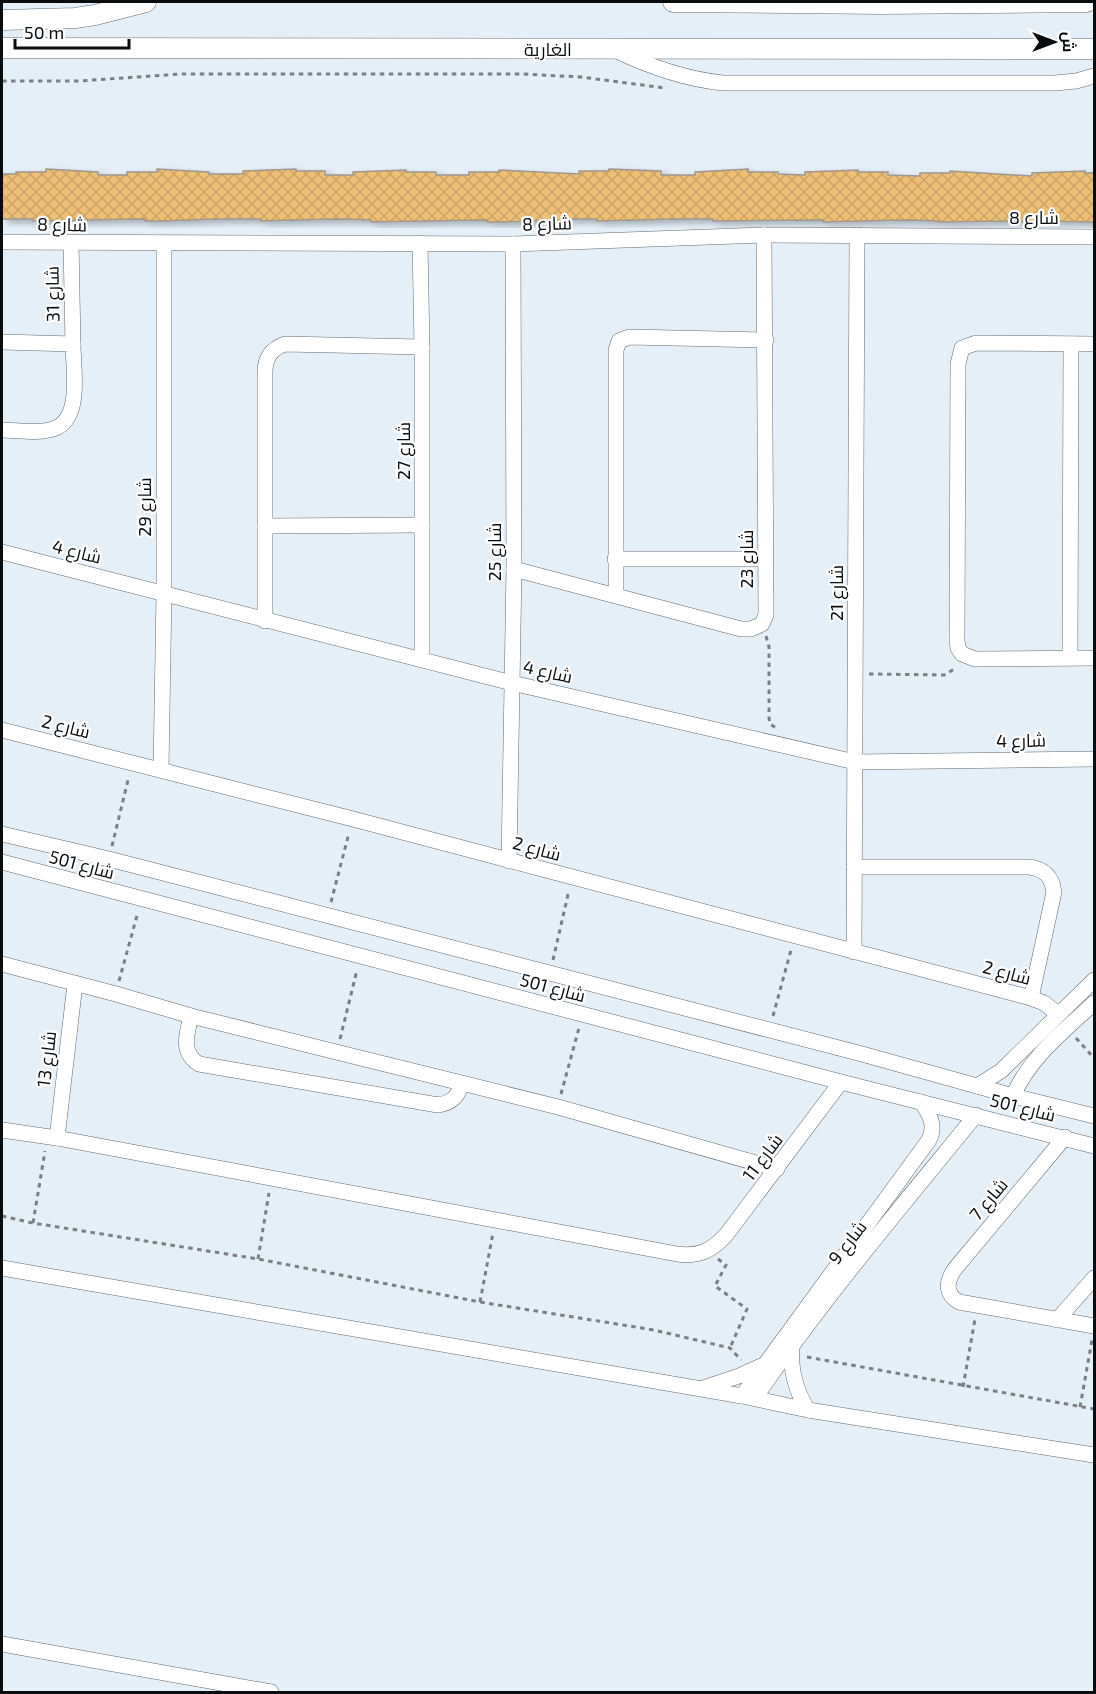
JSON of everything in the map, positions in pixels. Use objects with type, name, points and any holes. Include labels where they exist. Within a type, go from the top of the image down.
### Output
[{"type":"main road","points":[[2,20],[75,18],[146,2]]},
{"type":"main road","points":[[673,2],[882,4],[1087,2]]},
{"type":"main road","name":"الغارية","points":[[2,48],[1095,49]]},
{"type":"street","points":[[613,49],[667,72],[697,80],[723,83],[1055,83],[1095,76]]},
{"type":"street","name":"شارع 8","points":[[2,242],[513,244],[764,235],[1095,237]]},
{"type":"street","name":"شارع 23","points":[[758,627],[766,615],[764,235]]},
{"type":"street","name":"شارع 21","points":[[854,952],[857,235]]},
{"type":"street","name":"شارع 31","points":[[2,430],[53,429],[63,424],[70,416],[74,406],[71,243]]},
{"type":"street","name":"شارع 27","points":[[420,243],[422,659]]},
{"type":"street","name":"شارع 29","points":[[161,770],[164,593],[164,244]]},
{"type":"street","name":"شارع 25","points":[[509,861],[513,569],[513,244]]},
{"type":"street","points":[[616,596],[616,350],[619,341],[629,337],[766,340]]},
{"type":"street","name":"شارع 31","points":[[2,342],[73,344]]},
{"type":"street","points":[[1095,344],[976,343],[962,348],[959,356],[957,640],[962,654],[975,659],[1095,657]]},
{"type":"street","points":[[266,621],[265,365],[272,351],[278,346],[293,344],[422,347]]},
{"type":"street","points":[[1070,658],[1071,344]]},
{"type":"street","points":[[266,526],[422,525]]},
{"type":"street","name":"شارع 4","points":[[2,552],[512,683],[855,762],[1095,759]]},
{"type":"street","points":[[615,559],[765,559]]},
{"type":"street","points":[[513,569],[741,629],[758,627]]},
{"type":"street","name":"شارع 2","points":[[2,730],[353,819],[1031,998],[1044,1003],[1058,1014]]},
{"type":"street","name":"شارع 501","points":[[2,834],[109,859],[1095,1116]]},
{"type":"street","name":"شارع 501","points":[[2,862],[583,1015],[1095,1146]]},
{"type":"street","points":[[854,867],[1029,867],[1043,871],[1049,876],[1054,891],[1053,903],[1031,998]]},
{"type":"street","points":[[2,964],[191,1016],[461,1085],[558,1107],[777,1169]]},
{"type":"street","points":[[977,1086],[1001,1071],[1095,980]]},
{"type":"street","name":"شارع 13","points":[[52,1137],[75,984]]},
{"type":"street","points":[[1013,1096],[1027,1070],[1067,1028],[1095,1003]]},
{"type":"street","points":[[191,1016],[185,1044],[189,1056],[199,1064],[438,1105],[445,1104],[456,1097],[461,1085]]},
{"type":"street","name":"شارع 11","points":[[709,1251],[726,1235],[841,1082]]},
{"type":"street","name":"شارع 9","points":[[749,1397],[758,1367],[928,1140],[932,1132],[931,1120],[921,1102]]},
{"type":"street","name":"شارع 9","points":[[749,1397],[792,1349],[874,1238],[976,1115]]},
{"type":"street","points":[[2,1130],[52,1137],[685,1255],[709,1251]]},
{"type":"street","name":"شارع 7","points":[[977,1306],[952,1298],[948,1290],[949,1280],[954,1270],[1065,1137]]},
{"type":"street","points":[[2,1268],[749,1397],[808,1410],[1095,1455]]},
{"type":"street","points":[[1058,1320],[1095,1278]]},
{"type":"street","points":[[977,1306],[1094,1326]]},
{"type":"street","points":[[792,1349],[795,1384],[808,1410]]},
{"type":"street","points":[[699,1389],[758,1367]]},
{"type":"street","points":[[2,1644],[271,1692]]},
{"type":"path","points":[[2,81],[79,81],[181,74],[523,74],[581,77],[671,88]]},
{"type":"path","points":[[758,627],[770,647],[769,717],[770,724],[777,728]]},
{"type":"path","points":[[855,674],[944,675],[959,665],[962,654]]},
{"type":"path","points":[[109,859],[132,763]]},
{"type":"path","points":[[328,916],[353,819]]},
{"type":"path","points":[[550,973],[572,877]]},
{"type":"path","points":[[116,994],[141,899]]},
{"type":"path","points":[[770,1030],[794,936]]},
{"type":"path","points":[[336,1052],[361,957]]},
{"type":"path","points":[[558,1107],[583,1015]]},
{"type":"path","points":[[1067,1028],[1095,1058]]},
{"type":"path","points":[[33,1223],[52,1137]]},
{"type":"path","points":[[258,1259],[271,1179]]},
{"type":"path","points":[[2,1216],[258,1259],[480,1302],[654,1330],[730,1348],[758,1367]]},
{"type":"path","points":[[480,1302],[495,1220]]},
{"type":"path","points":[[709,1251],[726,1265],[715,1286],[747,1309],[730,1348]]},
{"type":"path","points":[[963,1387],[977,1306]]},
{"type":"path","points":[[1080,1407],[1094,1326]]},
{"type":"path","points":[[792,1349],[963,1387],[1095,1409]]},
{"type":"building","points":[[46,169],[98,172],[98,175],[157,172],[157,169],[209,172],[209,174],[243,174],[243,171],[296,169],[296,171],[325,171],[325,175],[406,170],[406,172],[436,172],[436,175],[469,175],[469,172],[499,172],[499,170],[579,174],[579,171],[609,171],[609,169],[661,171],[661,175],[695,175],[695,172],[748,169],[748,172],[805,175],[805,172],[858,170],[858,172],[888,172],[888,175],[920,176],[920,173],[950,173],[950,171],[1032,176],[1032,173],[1085,171],[1085,173],[1095,173],[1095,222],[906,220],[823,222],[823,220],[713,221],[713,219],[597,221],[597,219],[563,219],[505,222],[487,222],[487,220],[371,222],[371,220],[339,219],[33,221],[33,219],[2,219],[2,174],[46,172]]}]
